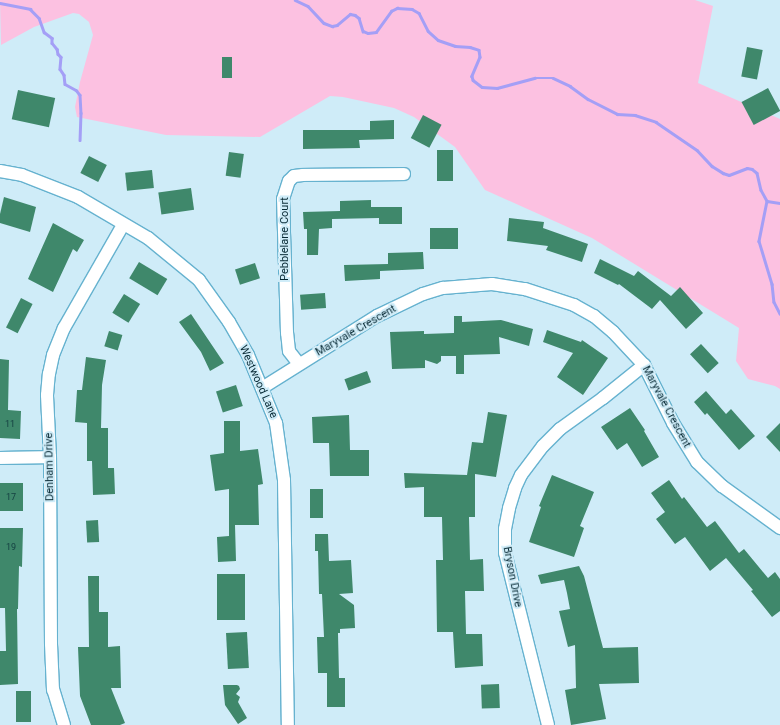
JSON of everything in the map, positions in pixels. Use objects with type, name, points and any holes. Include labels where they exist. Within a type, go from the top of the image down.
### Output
[{"type":"street","name":"Westwood Lane","points":[[0,171],[22,175],[78,197],[123,225],[148,238],[199,280],[229,322],[248,355],[276,423],[284,480],[288,725]]},
{"type":"street","name":"Pebblelane Court","points":[[299,364],[289,351],[286,333],[284,199],[289,181],[294,176],[303,175],[404,174]]},
{"type":"street","name":"Denham Drive","points":[[64,725],[53,690],[51,644],[50,457],[47,395],[54,355],[64,328],[123,225]]},
{"type":"street","name":"Maryvale Crescent","points":[[262,388],[378,316],[423,294],[443,288],[492,284],[525,289],[574,305],[594,316],[608,328],[644,365],[673,422],[697,462],[718,483],[780,528]]},
{"type":"street","name":"Bryson Drive","points":[[548,725],[505,553],[505,529],[509,508],[521,475],[543,446],[560,429],[603,398],[644,365]]},
{"type":"street","points":[[0,458],[50,457]]},
{"type":"shaded area","points":[[0,0],[695,0],[713,6],[698,83],[780,119],[780,389],[775,386],[748,379],[736,361],[739,328],[592,238],[485,190],[455,147],[414,117],[394,108],[343,97],[330,96],[260,137],[166,135],[77,117],[75,107],[80,82],[93,35],[89,22],[79,14],[73,13],[34,27],[1,45]]},
{"type":"building","points":[[747,47],[763,50],[757,80],[741,76]]},
{"type":"building","points":[[222,57],[232,57],[232,78],[222,78]]},
{"type":"building","points":[[768,88],[780,111],[754,125],[742,102]]},
{"type":"building","points":[[18,90],[55,98],[49,127],[12,119]]},
{"type":"building","points":[[423,115],[442,125],[429,148],[411,138]]},
{"type":"building","points":[[394,120],[394,139],[359,140],[360,148],[303,149],[303,130],[370,130],[370,121]]},
{"type":"building","points":[[437,150],[453,150],[453,181],[437,181]]},
{"type":"building","points":[[229,152],[244,154],[241,178],[226,176]]},
{"type":"building","points":[[89,156],[107,165],[98,182],[80,173]]},
{"type":"building","points":[[152,170],[154,188],[127,191],[125,173]]},
{"type":"building","points":[[191,188],[194,210],[161,214],[158,193]]},
{"type":"building","points":[[4,197],[36,207],[30,232],[0,223],[0,214]]},
{"type":"building","points":[[371,200],[371,207],[402,207],[402,224],[379,224],[379,218],[332,219],[332,228],[319,229],[318,255],[307,255],[307,229],[304,229],[303,212],[340,211],[340,201]]},
{"type":"building","points":[[509,218],[544,222],[543,228],[588,244],[582,262],[546,250],[548,246],[507,241]]},
{"type":"building","points":[[53,223],[84,240],[77,252],[73,249],[53,292],[28,279]]},
{"type":"building","points":[[430,228],[458,228],[458,249],[430,249]]},
{"type":"building","points":[[423,252],[424,269],[380,271],[380,279],[345,281],[344,265],[388,264],[388,253]]},
{"type":"building","points":[[600,259],[634,276],[638,271],[671,296],[680,287],[703,313],[686,329],[660,300],[652,309],[619,284],[618,285],[594,273]]},
{"type":"building","points":[[139,262],[167,279],[158,295],[129,278]]},
{"type":"building","points":[[255,263],[260,278],[240,285],[235,269]]},
{"type":"building","points":[[325,293],[326,308],[301,310],[300,295]]},
{"type":"building","points":[[124,294],[140,304],[128,323],[112,313]]},
{"type":"building","points":[[21,298],[33,304],[18,333],[6,327]]},
{"type":"building","points":[[191,314],[224,363],[210,371],[201,352],[179,322]]},
{"type":"building","points":[[454,316],[462,316],[462,322],[501,320],[533,329],[529,346],[499,337],[500,354],[464,355],[464,374],[456,374],[456,356],[441,356],[441,361],[437,364],[425,360],[425,368],[392,369],[390,332],[424,331],[424,334],[454,333]]},
{"type":"building","points":[[547,330],[581,342],[582,340],[608,358],[583,395],[557,377],[573,353],[543,342]]},
{"type":"building","points":[[109,331],[122,335],[118,350],[104,346]]},
{"type":"building","points":[[701,344],[719,363],[708,373],[690,354]]},
{"type":"building","points":[[86,357],[106,360],[102,385],[101,428],[108,428],[108,468],[114,468],[115,494],[93,495],[92,461],[87,461],[87,423],[75,422],[77,390],[82,390]]},
{"type":"building","points":[[0,359],[9,360],[8,410],[21,411],[20,439],[0,438]]},
{"type":"building","points":[[367,371],[371,382],[349,390],[344,379]]},
{"type":"building","points":[[236,385],[243,406],[223,412],[216,391]]},
{"type":"building","points":[[706,391],[726,414],[731,409],[755,436],[739,450],[707,413],[705,415],[694,402]]},
{"type":"building","points":[[630,408],[645,430],[644,431],[659,457],[642,467],[627,443],[617,450],[601,427]]},
{"type":"building","points":[[488,412],[507,415],[496,477],[475,474],[475,517],[469,517],[470,560],[483,559],[484,591],[465,591],[466,634],[482,634],[483,666],[455,668],[453,632],[437,632],[436,560],[443,560],[442,517],[424,517],[424,487],[405,488],[404,473],[467,475],[472,442],[483,443]]},
{"type":"building","points":[[349,415],[350,450],[369,450],[369,476],[330,476],[329,443],[313,443],[312,417]]},
{"type":"building","points":[[224,421],[240,421],[240,451],[258,449],[263,484],[258,485],[259,525],[235,525],[236,561],[218,562],[217,537],[229,536],[229,489],[215,491],[210,455],[224,453]]},
{"type":"building","points":[[780,423],[780,452],[766,437]]},
{"type":"building","points":[[552,475],[594,492],[580,526],[584,528],[574,557],[529,542],[541,507],[539,506]]},
{"type":"building","points":[[669,480],[682,499],[684,497],[707,527],[715,521],[739,553],[744,549],[768,578],[775,572],[780,579],[780,611],[772,617],[751,591],[753,590],[726,558],[710,571],[685,537],[675,544],[656,519],[665,512],[651,493]]},
{"type":"building","points":[[0,483],[23,483],[23,511],[0,511]]},
{"type":"building","points":[[310,489],[323,489],[323,518],[310,518]]},
{"type":"building","points":[[98,520],[99,542],[87,543],[86,521]]},
{"type":"building","points":[[0,528],[23,528],[22,567],[19,566],[17,609],[18,684],[0,685],[0,651],[6,651],[5,608],[0,608]]},
{"type":"building","points":[[315,534],[328,534],[329,561],[351,560],[353,593],[339,594],[354,605],[355,628],[340,629],[340,633],[338,633],[339,678],[345,678],[345,707],[327,707],[327,673],[318,673],[317,637],[324,637],[322,594],[319,594],[318,551],[315,551]]},
{"type":"building","points":[[579,566],[584,576],[603,648],[638,647],[639,683],[599,684],[606,719],[571,725],[565,690],[576,688],[575,645],[568,647],[559,611],[570,609],[567,593],[564,580],[541,584],[538,575]]},
{"type":"building","points":[[217,574],[245,574],[245,620],[217,620]]},
{"type":"building","points":[[88,576],[99,576],[99,612],[108,612],[108,647],[120,646],[121,688],[111,688],[125,723],[120,725],[91,725],[80,696],[78,647],[89,647]]},
{"type":"building","points":[[247,632],[249,668],[228,669],[226,633]]},
{"type":"building","points":[[499,684],[500,708],[482,709],[481,685]]},
{"type":"building","points":[[223,685],[239,686],[240,689],[236,694],[240,697],[238,702],[247,718],[238,724],[225,705]]},
{"type":"building","points":[[16,691],[31,691],[31,722],[16,722]]},
{"type":"waterway","points":[[295,0],[308,6],[324,23],[332,26],[337,25],[350,14],[355,15],[359,18],[363,31],[368,33],[376,32],[391,11],[397,8],[412,9],[419,13],[428,31],[438,40],[455,46],[470,47],[479,50],[480,57],[472,76],[473,80],[482,87],[497,88],[535,78],[553,78],[570,86],[588,99],[617,114],[635,115],[656,122],[697,150],[712,166],[723,173],[729,175],[747,168],[752,169],[757,173],[761,190],[767,201],[759,241],[772,284],[774,302],[780,314]]},
{"type":"waterway","points":[[0,3],[30,9],[39,18],[44,32],[52,38],[52,43],[61,57],[60,69],[64,75],[65,84],[76,90],[80,95],[80,140]]},
{"type":"waterway","points":[[767,201],[780,203]]}]
